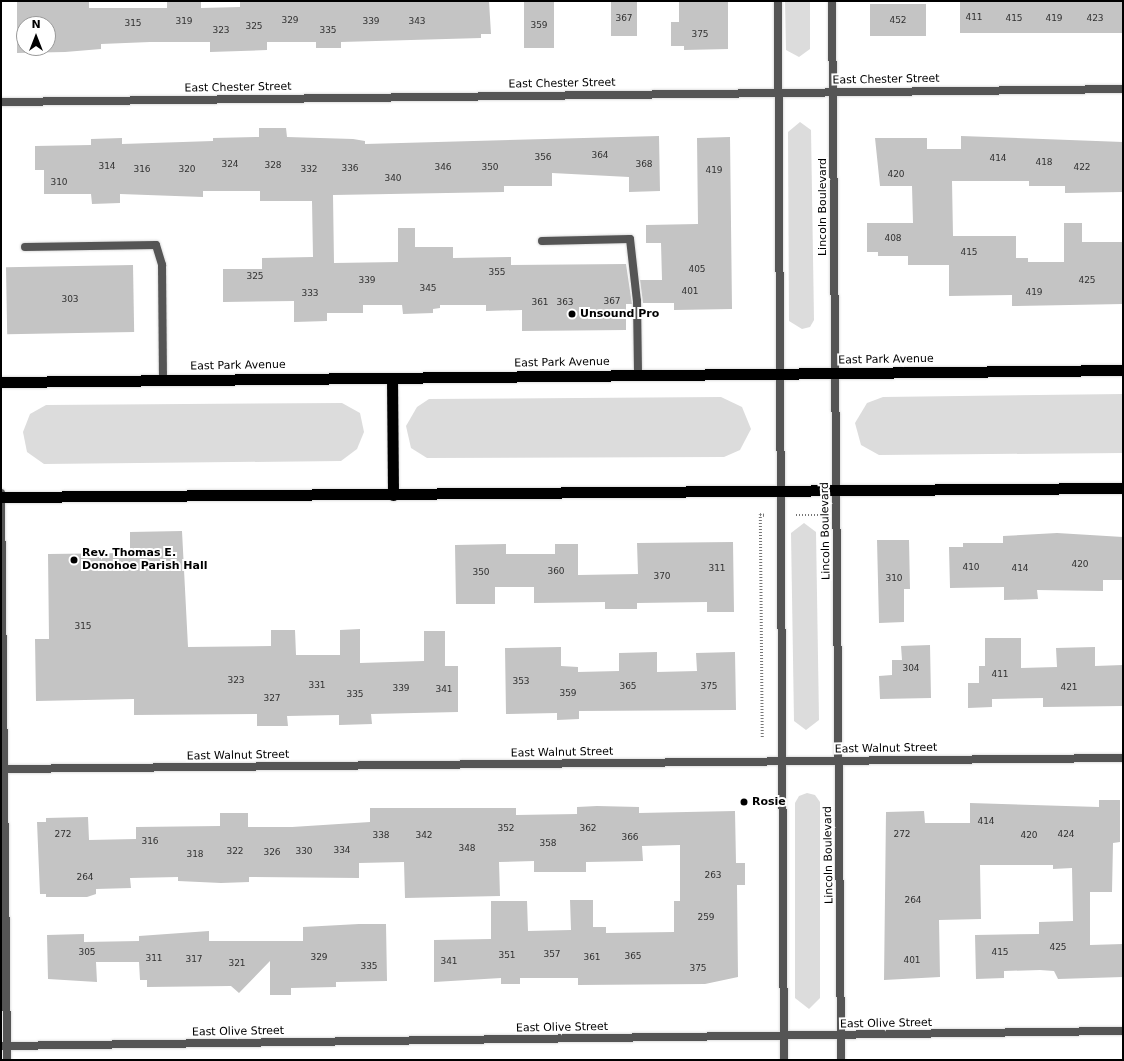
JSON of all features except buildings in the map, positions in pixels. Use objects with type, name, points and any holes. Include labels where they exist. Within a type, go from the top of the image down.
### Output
[{"type":"highway","name":"East Park Avenue","points":[[1,382],[1123,370]]},
{"type":"highway","points":[[392,378],[393,495]]},
{"type":"highway","points":[[1,495],[393,495],[1123,488]]},
{"type":"street","points":[[778,1],[784,1060]]},
{"type":"street","name":"Lincoln Boulevard","points":[[832,1],[842,1060]]},
{"type":"street","name":"East Chester Street","points":[[1,102],[1123,89]]},
{"type":"street","points":[[542,241],[630,239],[637,301],[638,375]]},
{"type":"street","points":[[25,247],[156,245],[162,265],[163,380]]},
{"type":"street","points":[[1,495],[4,1046],[7,1060]]},
{"type":"street","name":"East Walnut Street","points":[[2,769],[1123,758]]},
{"type":"street","name":"East Olive Street","points":[[4,1046],[841,1036],[1123,1031]]},
{"type":"path","points":[[762,737],[760,514],[837,515]]},
{"type":"shaded area","points":[[785,1],[810,1],[810,49],[799,57],[786,50]]},
{"type":"shaded area","points":[[800,122],[811,130],[814,320],[810,327],[802,329],[789,321],[788,132]]},
{"type":"shaded area","points":[[1123,394],[1123,453],[879,455],[861,445],[855,423],[867,403],[883,397]]},
{"type":"shaded area","points":[[721,397],[742,407],[751,429],[740,450],[724,457],[427,458],[411,448],[406,426],[417,407],[429,399]]},
{"type":"shaded area","points":[[342,403],[360,413],[364,432],[357,449],[341,461],[44,464],[27,452],[23,432],[30,414],[46,405]]},
{"type":"shaded area","points":[[804,523],[816,532],[819,720],[806,730],[794,721],[791,533]]},
{"type":"shaded area","points":[[807,793],[815,795],[820,802],[820,998],[809,1009],[795,998],[795,803],[799,796]]},
{"type":"place","name":"Unsound Pro","points":[[572,314]]},
{"type":"place","name":"Rev. Thomas E. Donohoe Parish Hall","points":[[74,560]]},
{"type":"place","name":"Rosie","points":[[744,802]]}]
